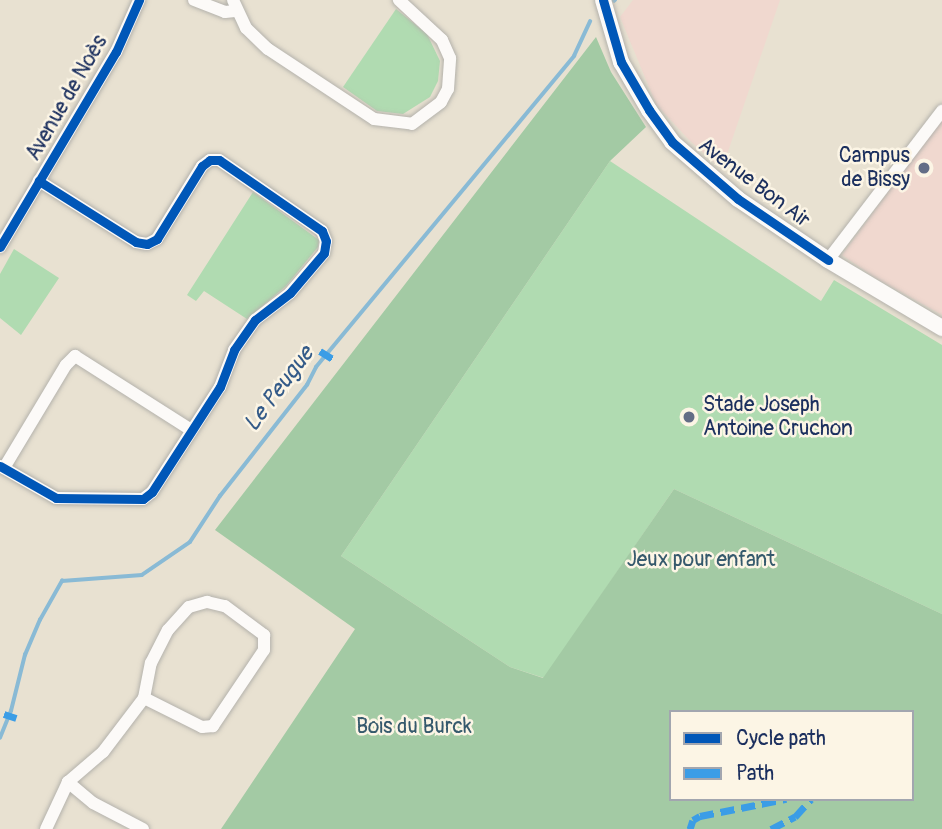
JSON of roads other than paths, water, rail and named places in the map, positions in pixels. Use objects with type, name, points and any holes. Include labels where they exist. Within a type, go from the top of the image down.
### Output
[{"type":"main road","name":"Avenue Bon Air","points":[[603,0],[621,62],[649,110],[672,142],[738,199],[828,260],[942,328]]},
{"type":"street","name":"Avenue de Noès","points":[[0,247],[116,52],[139,0]]},
{"type":"street","points":[[194,0],[225,12],[234,5],[246,28],[268,48],[374,119],[412,124],[441,102],[448,89],[450,58],[442,40],[400,0]]},
{"type":"street","points":[[828,260],[942,111]]},
{"type":"street","points":[[39,181],[136,242],[147,244],[157,239],[202,166],[210,160],[219,160],[322,231],[326,241],[324,253],[290,293],[255,320],[234,350],[220,387],[152,492],[143,499],[56,498],[2,467],[66,365],[75,356],[191,430]]},
{"type":"street","points":[[46,829],[68,782],[103,752],[144,698],[151,663],[168,630],[189,607],[207,601],[225,606],[264,635],[264,650],[213,726],[202,727],[144,698]]},
{"type":"street","points":[[68,782],[93,803],[143,829]]},
{"type":"waterway","name":"Le Peugue","points":[[0,738],[11,711],[25,655],[40,620],[62,581],[142,575],[190,542],[220,496],[307,385],[316,367],[574,56],[590,21]]},
{"type":"place","name":"Campus de Bissy","points":[[924,168]]},
{"type":"place","name":"Stade Joseph Antoine Cruchon","points":[[689,417]]},
{"type":"park label","name":"Jeux pour enfant","points":[[701,560]]},
{"type":"park label","name":"Bois du Burck","points":[[414,727]]}]
